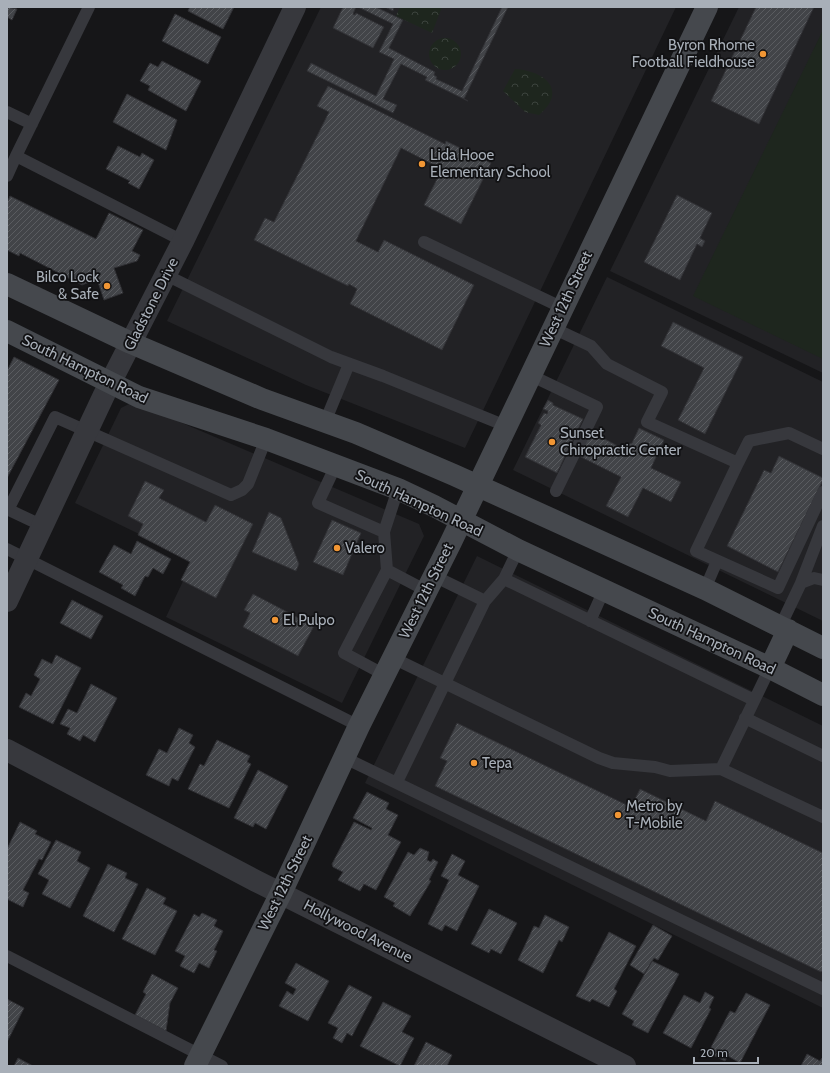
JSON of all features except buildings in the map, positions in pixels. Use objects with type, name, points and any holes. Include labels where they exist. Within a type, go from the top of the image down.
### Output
[{"type":"main road","name":"West 12th Street","points":[[197,1061],[282,893],[359,726],[461,520],[707,7]]},
{"type":"main road","points":[[7,284],[131,343],[262,399],[356,433],[477,486],[705,589],[823,648]]},
{"type":"main road","name":"South Hampton Road","points":[[7,332],[139,397],[266,439],[398,490],[461,520],[518,550],[823,694]]},
{"type":"main road","points":[[770,668],[784,628]]},
{"type":"street","name":"Gladstone Drive","points":[[7,601],[110,383],[183,241],[295,7]]},
{"type":"street","name":"Hollywood Avenue","points":[[7,750],[282,893],[625,1066]]},
{"type":"lane","points":[[7,174],[89,7]]},
{"type":"lane","points":[[7,112],[32,124]]},
{"type":"lane","points":[[16,156],[183,241]]},
{"type":"lane","points":[[424,242],[563,308]]},
{"type":"lane","points":[[166,275],[331,357],[506,426]]},
{"type":"lane","points":[[553,328],[591,346],[607,364],[662,392],[647,422],[738,463]]},
{"type":"lane","points":[[325,422],[349,364]]},
{"type":"lane","points":[[530,375],[597,407],[556,491]]},
{"type":"lane","points":[[43,526],[8,509],[55,417],[232,494],[242,490],[248,484],[266,439]]},
{"type":"lane","points":[[823,449],[789,433],[749,441],[696,551],[778,588],[823,492]]},
{"type":"lane","points":[[336,465],[318,503],[384,532]]},
{"type":"lane","points":[[398,490],[384,532],[387,570],[344,653],[445,683],[612,763],[670,771],[721,769],[823,817]]},
{"type":"lane","points":[[784,628],[823,526]]},
{"type":"lane","points":[[7,549],[359,726]]},
{"type":"lane","points":[[397,782],[485,601],[504,579],[518,550]]},
{"type":"lane","points":[[705,589],[717,561]]},
{"type":"lane","points":[[387,570],[485,601]]},
{"type":"lane","points":[[801,584],[814,578],[823,580]]},
{"type":"lane","points":[[504,579],[754,700]]},
{"type":"lane","points":[[590,621],[604,590]]},
{"type":"lane","points":[[721,769],[770,668]]},
{"type":"lane","points":[[745,718],[823,756]]},
{"type":"lane","points":[[345,758],[823,989]]},
{"type":"lane","points":[[7,956],[197,1061],[222,1066]]},
{"type":"shaded area","name":"Lida Hooe Elementary School","points":[[321,7],[676,7],[465,448],[306,385],[167,321]]},
{"type":"shaded area","points":[[739,7],[823,7],[823,373],[610,271]]},
{"type":"shaded area","points":[[607,277],[823,382],[823,621],[513,470]]},
{"type":"shaded area","points":[[133,402],[419,524],[424,536],[342,703],[166,617],[193,560],[75,503],[121,408]]},
{"type":"shaded area","points":[[477,556],[823,726],[823,1008],[365,783]]},
{"type":"green space","points":[[400,7],[442,7],[432,33],[396,16]]},
{"type":"green space","points":[[823,30],[823,359],[693,296]]},
{"type":"green space","points":[[442,38],[448,38],[458,45],[461,54],[460,60],[454,67],[448,70],[442,70],[432,63],[429,57],[429,51],[436,41]]},
{"type":"green space","points":[[515,69],[535,74],[549,83],[552,90],[552,98],[548,106],[539,115],[525,112],[503,91]]},
{"type":"place","name":"Byron Rhome Football Fieldhouse","points":[[763,54]]},
{"type":"place","name":"Lida Hooe Elementary School","points":[[422,164]]},
{"type":"place","name":"Bilco Lock & Safe","points":[[107,286]]},
{"type":"place","name":"Sunset Chiropractic Center","points":[[552,442]]},
{"type":"place","name":"Valero","points":[[337,548]]},
{"type":"place","name":"El Pulpo","points":[[275,620]]},
{"type":"place","name":"Tepa","points":[[474,763]]},
{"type":"place","name":"Metro by T-Mobile","points":[[618,815]]}]
